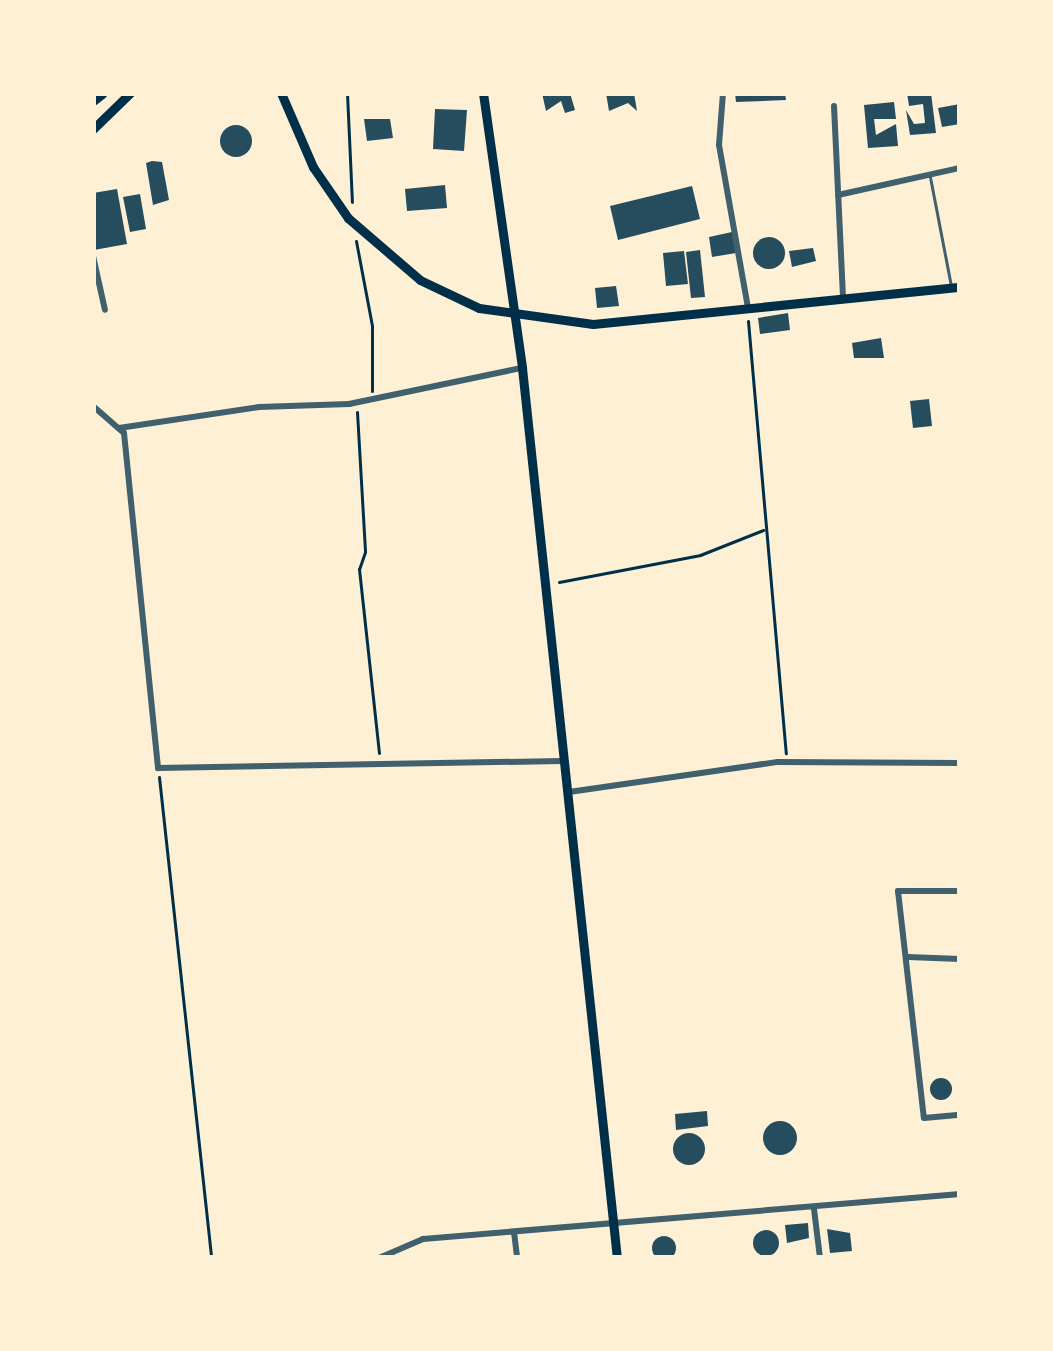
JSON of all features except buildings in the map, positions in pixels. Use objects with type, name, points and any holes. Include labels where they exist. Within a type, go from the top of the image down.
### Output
[{"type":"highway","points":[[93,100],[102,93]]},
{"type":"main road","points":[[93,129],[130,93]]},
{"type":"main road","points":[[281,93],[313,167],[353,223],[420,280],[515,319],[593,324],[956,287]]},
{"type":"main road","points":[[486,94],[522,368],[617,1258]]},
{"type":"street","points":[[388,93],[486,94]]},
{"type":"street","points":[[723,93],[719,145],[748,307]]},
{"type":"street","points":[[834,106],[843,297]]},
{"type":"street","points":[[838,196],[960,169]]},
{"type":"street","points":[[93,256],[105,310]]},
{"type":"street","points":[[117,429],[244,408],[356,402],[522,368]]},
{"type":"street","points":[[93,406],[117,429],[158,768],[562,761]]},
{"type":"street","points":[[565,793],[787,762],[960,763]]},
{"type":"street","points":[[960,891],[898,891],[924,1118],[960,1122]]},
{"type":"street","points":[[908,957],[960,959]]},
{"type":"street","points":[[379,1258],[423,1239],[960,1194]]},
{"type":"street","points":[[814,1209],[820,1258]]},
{"type":"street","points":[[514,1232],[517,1258]]},
{"type":"lane","points":[[929,176],[956,287]]},
{"type":"path","points":[[347,93],[353,223],[372,326],[376,384],[369,398]]},
{"type":"path","points":[[748,307],[787,762]]},
{"type":"path","points":[[356,402],[365,552],[359,569],[378,690],[379,761]]},
{"type":"path","points":[[545,583],[700,555],[764,530]]},
{"type":"path","points":[[158,768],[211,1258]]}]
